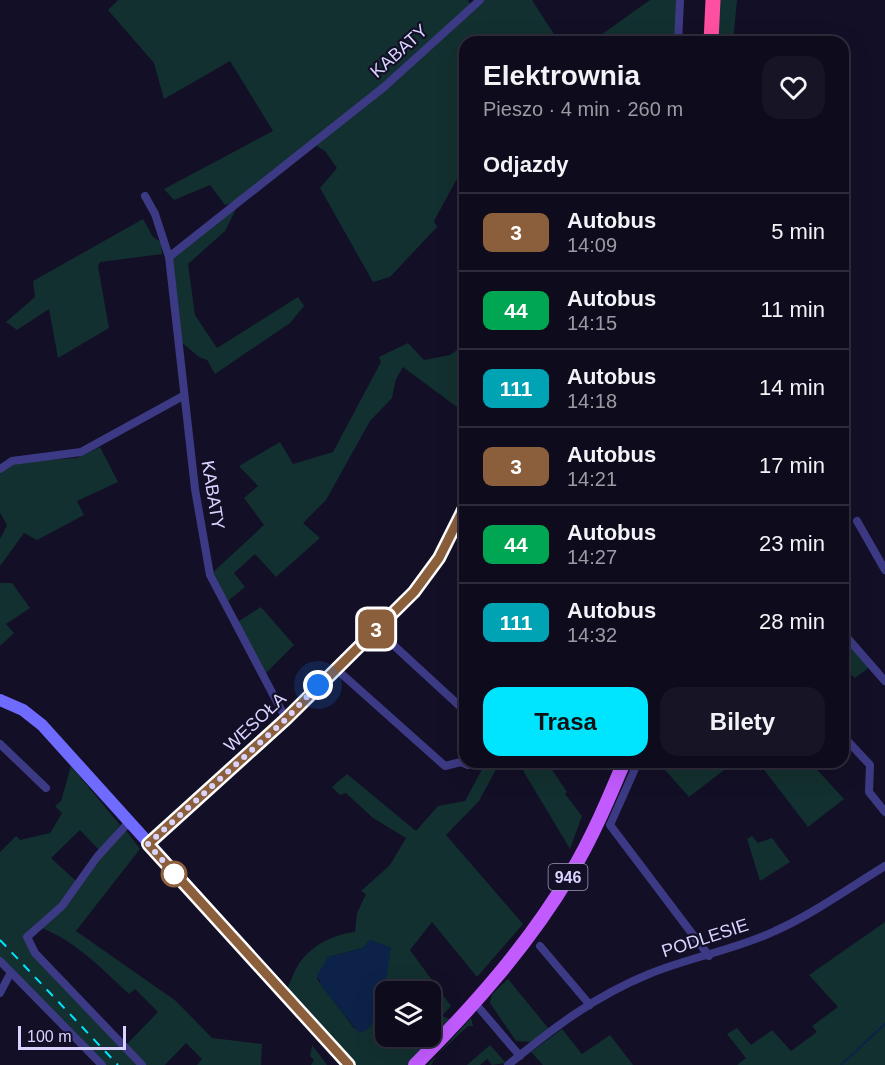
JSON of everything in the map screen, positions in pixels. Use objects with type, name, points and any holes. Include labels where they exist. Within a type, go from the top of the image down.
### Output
[{"type":"highway","points":[[702,36],[704,0]]},
{"type":"highway","points":[[711,36],[713,0]]},
{"type":"main road","name":"946","points":[[441,1039],[518,950],[570,874],[590,838],[621,768]]},
{"type":"main road","name":"946","points":[[415,1065],[433,1047]]},
{"type":"main road","name":"946","points":[[422,1065],[435,1047]]},
{"type":"street","name":"KABATY","points":[[169,257],[384,87],[480,0]]},
{"type":"street","points":[[678,36],[681,0]]},
{"type":"street","name":"KABATY","points":[[145,196],[155,214],[169,257],[183,396],[210,575],[286,719]]},
{"type":"street","points":[[0,469],[12,461],[31,457],[81,452],[183,396]]},
{"type":"street","name":"WESOŁA","points":[[148,844],[286,719],[424,581],[439,558],[459,518]]},
{"type":"street","points":[[857,521],[885,570]]},
{"type":"street","points":[[376,629],[459,705]]},
{"type":"street","points":[[849,640],[885,681]]},
{"type":"street","points":[[335,668],[445,766],[459,762]]},
{"type":"street","points":[[0,700],[36,719],[252,961],[349,1065]]},
{"type":"street","points":[[849,742],[870,765],[869,792],[885,812]]},
{"type":"street","points":[[0,744],[46,788]]},
{"type":"street","points":[[635,768],[610,825],[709,956]]},
{"type":"street","points":[[129,822],[97,857],[62,906],[27,937],[35,953],[142,1065]]},
{"type":"street","name":"PODLESIE","points":[[508,1065],[563,1020],[650,973],[709,956],[776,931],[885,866]]},
{"type":"street","points":[[540,946],[590,1005]]},
{"type":"street","points":[[0,961],[10,974],[102,1065]]},
{"type":"street","points":[[252,961],[271,988],[338,1065]]},
{"type":"street","points":[[0,993],[10,974]]},
{"type":"street","points":[[474,1002],[520,1056]]},
{"type":"green space","points":[[118,0],[468,0],[471,5],[482,0],[532,0],[555,36],[459,36],[459,175],[434,221],[437,227],[390,277],[373,282],[320,188],[337,168],[325,151],[313,144],[240,201],[225,231],[188,264],[195,315],[217,348],[298,297],[304,306],[290,323],[215,374],[207,360],[199,357],[180,341],[169,257],[238,201],[225,205],[210,185],[174,200],[164,189],[273,131],[230,61],[164,99],[154,63],[108,10]]},
{"type":"green space","points":[[650,0],[680,0],[678,36],[599,36]]},
{"type":"green space","points":[[720,0],[737,0],[734,36],[717,36]]},
{"type":"green space","points":[[143,219],[153,237],[161,242],[162,254],[100,262],[98,266],[109,328],[58,358],[49,309],[17,330],[6,322],[35,297],[33,281]]},
{"type":"green space","points":[[408,343],[424,360],[450,355],[459,348],[459,409],[403,367],[396,379],[392,398],[370,421],[326,500],[303,523],[320,538],[276,577],[255,554],[234,573],[245,587],[223,605],[210,575],[264,525],[244,498],[258,486],[239,466],[280,442],[293,464],[333,452],[381,362],[379,357]]},
{"type":"green space","points":[[100,447],[118,482],[77,501],[84,515],[37,540],[24,533],[0,566],[0,539],[7,525],[0,513],[0,474],[5,467],[31,461],[77,458]]},
{"type":"green space","points":[[0,583],[12,583],[30,608],[6,624],[14,633],[0,646]]},
{"type":"green space","points":[[261,607],[294,645],[265,674],[234,624]]},
{"type":"green space","points":[[852,644],[871,666],[855,678],[849,673],[849,646]]},
{"type":"green space","points":[[71,766],[120,825],[100,851],[80,830],[51,858],[77,882],[124,828],[140,849],[76,931],[176,1001],[212,1038],[262,1044],[261,1065],[197,1065],[202,1059],[186,1043],[165,1065],[102,1065],[0,961],[0,852],[16,836],[20,840],[50,833],[62,813],[55,806],[61,801]],"holes":[[[41,928],[88,956],[129,994],[135,989],[158,1012],[126,1045],[36,949],[32,937]]]},
{"type":"green space","points":[[483,768],[497,768],[479,801],[446,835],[523,924],[477,977],[432,922],[410,950],[433,981],[381,981],[391,948],[370,940],[363,948],[328,957],[317,979],[354,1028],[365,1031],[375,999],[375,1047],[424,1047],[408,1065],[351,1065],[345,1051],[323,1036],[284,993],[297,967],[308,953],[330,939],[355,932],[357,913],[366,894],[361,891],[390,865],[406,838],[373,818],[346,793],[340,795],[332,787],[347,774],[416,831],[438,806],[465,801]]},
{"type":"green space","points":[[522,768],[551,768],[567,792],[565,794],[582,816],[570,849]]},
{"type":"green space","points":[[663,768],[722,768],[724,770],[689,797]]},
{"type":"green space","points":[[763,768],[816,768],[844,799],[808,827]]},
{"type":"green space","points":[[752,836],[758,843],[772,838],[790,862],[760,881],[747,839]]},
{"type":"green space","points":[[885,922],[885,1065],[737,1065],[746,1058],[727,1034],[737,1028],[751,1045],[772,1030],[791,1051],[817,1032],[812,1026],[838,1007],[809,975]]},
{"type":"green space","points":[[508,979],[549,1029],[532,1042],[516,1041],[490,1003],[492,994]]},
{"type":"green space","points":[[441,992],[451,1006],[442,1016],[450,1019],[441,1029]]},
{"type":"green space","points":[[471,1018],[473,1026],[468,1026],[438,1054]]},
{"type":"green space","points":[[562,1029],[582,1054],[610,1035],[633,1065],[543,1065],[531,1052]]},
{"type":"green space","points":[[312,1045],[327,1065],[311,1065],[314,1060],[310,1056]]},
{"type":"green space","points":[[490,1045],[506,1063],[492,1065],[487,1059],[480,1065],[467,1065]]},
{"type":"water","points":[[370,940],[391,948],[386,981],[375,981],[375,1019],[367,1029],[359,1033],[322,987],[317,975],[328,957],[363,948]]},
{"type":"waterway","points":[[841,1065],[885,1024]]},
{"type":"railway","points":[[0,940],[118,1065]]},
{"type":"bus line","name":"3","points":[[349,1065],[148,844],[286,719],[414,592],[439,558],[459,518]]},
{"type":"route","points":[[174,874],[179,879],[148,844],[286,719],[318,685]]}]
